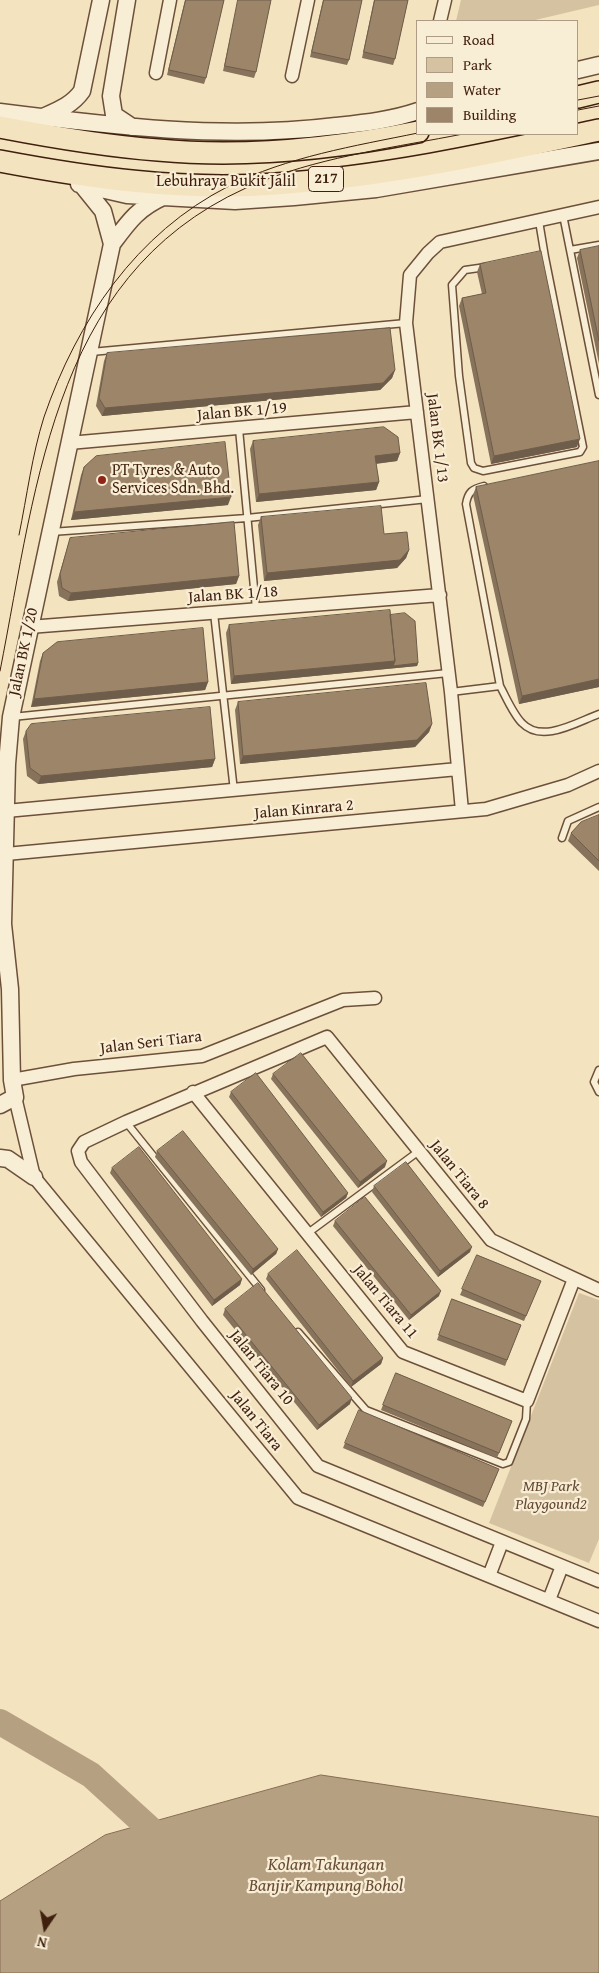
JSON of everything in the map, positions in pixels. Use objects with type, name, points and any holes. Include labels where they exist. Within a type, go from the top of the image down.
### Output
[{"type":"highway","points":[[579,97],[599,92]]},
{"type":"highway","name":"Lebuhraya Bukit Jalil","points":[[0,127],[158,150],[214,152],[292,150],[374,141],[416,132]]},
{"type":"highway","name":"Lebuhraya Bukit Jalil","points":[[579,134],[599,130]]},
{"type":"highway","name":"Lebuhraya Bukit Jalil","points":[[0,161],[139,182],[274,184],[386,173],[574,135]]},
{"type":"street","points":[[41,117],[75,101],[82,91],[101,0]]},
{"type":"street","points":[[127,0],[111,96],[114,115],[134,128]]},
{"type":"street","points":[[156,73],[170,0]]},
{"type":"street","points":[[292,76],[308,0]]},
{"type":"street","points":[[440,20],[445,0]]},
{"type":"street","points":[[579,70],[599,65]]},
{"type":"street","points":[[0,112],[134,128],[286,132],[361,123],[416,111]]},
{"type":"street","points":[[50,170],[82,185],[127,195],[234,201],[376,189],[599,152]]},
{"type":"street","name":"Jalan BK 1/20","points":[[82,185],[104,211],[112,244]]},
{"type":"street","name":"Jalan BK 1/20","points":[[7,1101],[10,990],[3,924],[6,811],[3,766],[11,717],[112,244],[131,217],[149,203],[166,196]]},
{"type":"street","name":"Jalan BK 1/13","points":[[462,811],[440,595],[406,323],[410,275],[440,242],[599,207]]},
{"type":"street","name":"Jalan BK 1/19","points":[[69,443],[417,412]]},
{"type":"street","name":"Jalan BK 1/18","points":[[29,626],[440,595]]},
{"type":"street","points":[[6,811],[458,769]]},
{"type":"street","name":"Jalan Kinrara 2","points":[[6,854],[486,809],[568,785],[599,771]]},
{"type":"street","points":[[0,1012],[10,990]]},
{"type":"street","name":"Jalan Seri Tiara","points":[[6,1083],[74,1069],[202,1056],[343,1000],[376,998]]},
{"type":"street","name":"Jalan Tiara 10","points":[[327,1037],[193,1092],[84,1142],[78,1151],[81,1162],[202,1321],[318,1466],[599,1581]]},
{"type":"street","name":"Jalan Tiara 8","points":[[327,1037],[491,1240],[599,1290]]},
{"type":"street","name":"Jalan Tiara 11","points":[[193,1092],[404,1352],[527,1401]]},
{"type":"street","name":"Jalan Tiara","points":[[7,1101],[34,1177],[298,1498],[599,1621]]},
{"type":"street","points":[[0,1158],[8,1159],[34,1177]]},
{"type":"street","points":[[527,1401],[574,1279]]},
{"type":"street","points":[[490,1576],[502,1542]]},
{"type":"street","points":[[548,1600],[562,1566]]},
{"type":"lane","points":[[563,215],[599,395]]},
{"type":"lane","points":[[491,266],[465,270],[452,286],[459,376],[471,462],[474,468],[483,471],[580,452],[583,447],[544,257],[539,220]]},
{"type":"lane","points":[[570,250],[599,245]]},
{"type":"lane","points":[[527,260],[544,257]]},
{"type":"lane","points":[[88,352],[406,323]]},
{"type":"lane","points":[[239,429],[256,609]]},
{"type":"lane","points":[[492,484],[472,490],[467,497],[466,504],[500,686],[522,723],[534,731],[547,733],[599,714]]},
{"type":"lane","points":[[50,532],[247,518],[428,499]]},
{"type":"lane","points":[[214,612],[234,791]]},
{"type":"lane","points":[[11,717],[448,673]]},
{"type":"lane","points":[[451,692],[500,686]]},
{"type":"lane","points":[[562,838],[568,821],[599,807]]},
{"type":"lane","points":[[599,1070],[594,1082],[599,1092]]},
{"type":"lane","points":[[126,1122],[266,1295]]},
{"type":"lane","points":[[308,1233],[418,1151]]},
{"type":"lane","points":[[291,1324],[366,1410],[503,1464],[509,1462],[526,1419],[527,1401]]},
{"type":"green space","points":[[461,0],[599,0],[599,5],[535,20],[456,20]]},
{"type":"green space","name":"MBJ Park Playgound2","points":[[579,1293],[599,1300],[599,1539],[589,1563],[489,1523]]},
{"type":"water","name":"Kolam Takungan Banjir Kampung Bohol","points":[[321,1775],[599,1817],[599,1973],[0,1973],[0,1901],[105,1835]]},
{"type":"building","points":[[186,0],[224,0],[206,78],[169,70]]},
{"type":"building","points":[[238,0],[271,0],[256,72],[225,66]]},
{"type":"building","points":[[324,0],[362,0],[349,60],[312,52]]},
{"type":"building","points":[[375,0],[408,0],[395,59],[364,52]]},
{"type":"building","points":[[599,246],[599,341],[580,250]]},
{"type":"building","points":[[541,251],[580,439],[494,456],[462,298],[486,293],[480,264]]},
{"type":"building","points":[[390,328],[395,370],[383,383],[105,408],[99,398],[107,353]]},
{"type":"building","points":[[384,427],[398,437],[400,453],[375,456],[379,482],[259,494],[253,441]]},
{"type":"building","points":[[225,442],[231,497],[74,512],[84,467],[96,456]]},
{"type":"building","points":[[599,461],[599,679],[522,696],[476,487]]},
{"type":"building","points":[[381,506],[384,534],[407,532],[409,550],[400,560],[267,573],[261,517]]},
{"type":"building","points":[[234,522],[239,576],[71,593],[62,588],[60,574],[70,538]]},
{"type":"building","points":[[390,610],[395,661],[234,676],[229,625]]},
{"type":"building","points":[[405,613],[415,621],[418,663],[393,666],[395,661],[390,615]]},
{"type":"building","points":[[203,628],[208,682],[34,699],[43,653],[57,642]]},
{"type":"building","points":[[426,683],[432,724],[417,740],[243,756],[238,702]]},
{"type":"building","points":[[210,707],[215,759],[41,776],[30,768],[26,731],[31,724]]},
{"type":"building","points":[[599,815],[599,861],[571,833],[581,822]]},
{"type":"building","points":[[301,1053],[387,1161],[360,1182],[273,1074]]},
{"type":"building","points":[[256,1073],[348,1193],[323,1212],[231,1092]]},
{"type":"building","points":[[183,1131],[278,1249],[253,1269],[157,1151]]},
{"type":"building","points":[[139,1147],[242,1279],[214,1300],[112,1168]]},
{"type":"building","points":[[406,1162],[472,1247],[440,1271],[374,1186]]},
{"type":"building","points":[[365,1197],[441,1291],[411,1315],[335,1221]]},
{"type":"building","points":[[297,1250],[383,1358],[353,1381],[268,1274]]},
{"type":"building","points":[[477,1255],[541,1281],[526,1316],[462,1289]]},
{"type":"building","points":[[258,1283],[352,1398],[319,1425],[225,1309]]},
{"type":"building","points":[[452,1299],[521,1325],[507,1360],[439,1335]]},
{"type":"building","points":[[396,1373],[512,1421],[499,1453],[383,1405]]},
{"type":"building","points":[[359,1410],[499,1469],[485,1502],[345,1443]]},
{"type":"waterway","points":[[0,1722],[91,1775],[170,1847]]},
{"type":"tram line","points":[[579,100],[599,96]]},
{"type":"tram line","points":[[579,110],[599,106]]},
{"type":"tram line","points":[[19,535],[40,431],[58,381],[74,347],[93,314],[114,283],[138,254],[165,228],[196,205],[251,176],[321,153],[416,133]]},
{"type":"tram line","points":[[0,671],[28,525],[45,453],[68,384],[98,321],[140,264],[195,217],[265,180],[337,158],[458,135]]},
{"type":"place","name":"PT Tyres & Auto Services Sdn. Bhd.","points":[[102,480]]}]
